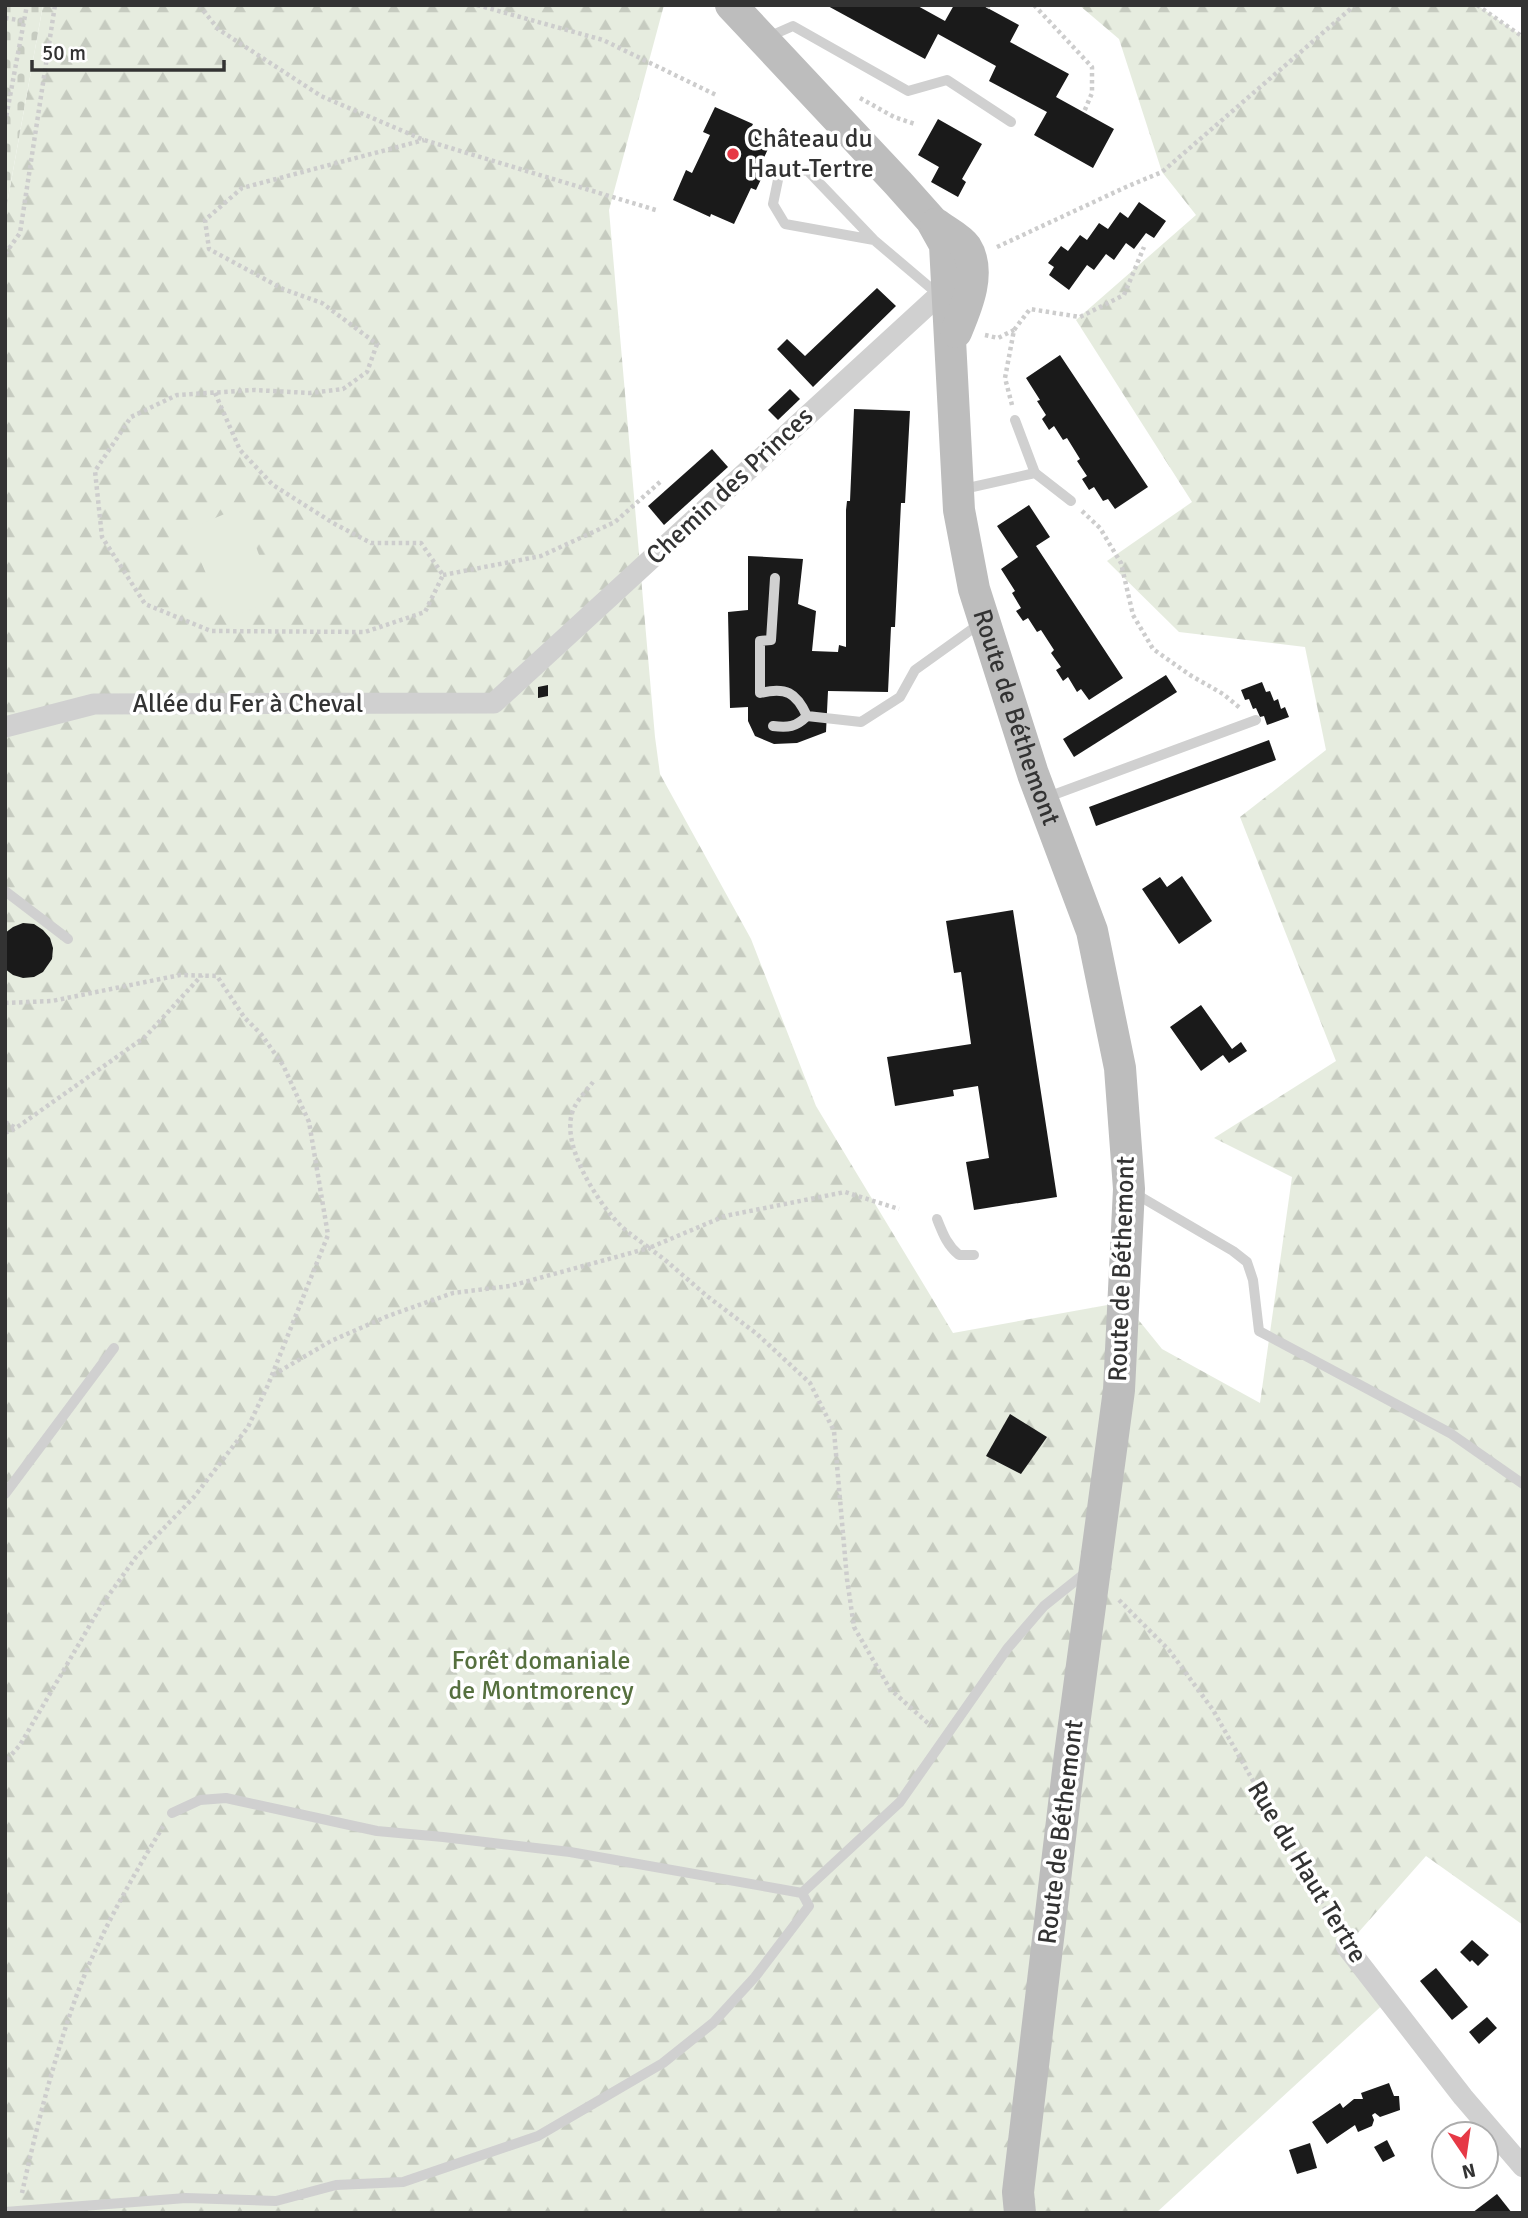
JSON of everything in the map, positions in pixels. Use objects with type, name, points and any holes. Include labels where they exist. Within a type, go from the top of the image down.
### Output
[{"type":"street","points":[[731,5],[931,220],[966,246],[971,259],[955,294]]},
{"type":"street","name":"Route de Béthemont","points":[[955,294],[951,343],[959,510],[984,620],[1042,799],[1092,931],[1120,1068],[1129,1189],[1119,1390],[1069,1762],[1018,2192],[1020,2213]]},
{"type":"street","name":"Chemin des Princes","points":[[494,703],[955,294]]},
{"type":"street","name":"Allée du Fer à Cheval","points":[[5,727],[94,704],[494,703]]},
{"type":"street","name":"Rue du Haut Tertre","points":[[1346,1945],[1463,2097],[1523,2167]]},
{"type":"lane","points":[[762,39],[793,26],[908,91],[947,80],[1011,122]]},
{"type":"lane","points":[[874,240],[785,224],[773,204],[779,175],[807,170],[874,240],[955,294]]},
{"type":"lane","points":[[1015,420],[1035,472],[1071,500]]},
{"type":"lane","points":[[958,490],[1035,472]]},
{"type":"lane","points":[[775,578],[771,640],[760,641],[760,693],[781,690],[791,693],[802,705],[807,716]]},
{"type":"lane","points":[[807,716],[861,722],[900,697],[915,670],[984,620]]},
{"type":"lane","points":[[773,726],[798,725],[807,716]]},
{"type":"lane","points":[[1042,799],[1255,720]]},
{"type":"lane","points":[[5,891],[68,939]]},
{"type":"lane","points":[[1129,1189],[1247,1262],[1253,1280],[1259,1331],[1450,1433],[1523,1484]]},
{"type":"lane","points":[[937,1219],[951,1249],[959,1255],[974,1255]]},
{"type":"lane","points":[[5,1494],[114,1348]]},
{"type":"lane","points":[[802,1893],[900,1802],[1007,1649],[1044,1605],[1095,1572]]},
{"type":"lane","points":[[172,1812],[200,1800],[226,1798],[377,1831],[570,1852],[802,1893]]},
{"type":"lane","points":[[5,2212],[186,2198],[276,2201],[336,2185],[403,2182],[538,2136],[663,2063],[713,2023],[755,1977],[809,1906],[802,1893]]},
{"type":"path","points":[[5,123],[27,5]]},
{"type":"path","points":[[5,254],[20,233],[55,5]]},
{"type":"path","points":[[200,5],[219,29],[321,96],[424,141],[659,211]]},
{"type":"path","points":[[477,5],[603,40],[716,95]]},
{"type":"path","points":[[1034,5],[1092,67],[1092,93],[1084,113]]},
{"type":"path","points":[[994,249],[1162,172],[1354,5]]},
{"type":"path","points":[[1477,5],[1523,37]]},
{"type":"path","points":[[5,18],[24,21]]},
{"type":"path","points":[[856,96],[871,106],[915,124]]},
{"type":"path","points":[[424,141],[242,188],[205,220],[209,249],[283,289],[322,303],[377,344],[367,372],[343,388],[310,393],[254,390],[177,395],[131,417],[95,471],[102,537],[145,604],[211,631],[365,632],[425,612],[443,575]]},
{"type":"path","points":[[1015,420],[1005,378],[1014,330],[1030,309],[1080,317],[1124,295],[1144,247]]},
{"type":"path","points":[[215,393],[240,450],[273,485],[333,523],[371,543],[421,543],[443,575]]},
{"type":"path","points":[[443,575],[541,556],[615,522],[660,482]]},
{"type":"path","points":[[1071,500],[1100,528],[1121,563],[1133,615],[1153,649],[1223,694],[1255,720]]},
{"type":"path","points":[[5,1003],[51,1001],[180,975],[217,976],[244,1017],[284,1065],[309,1122],[328,1235],[272,1376],[248,1427],[194,1497],[136,1557],[101,1606],[20,1745],[5,1762]]},
{"type":"path","points":[[5,1133],[145,1037],[202,975]]},
{"type":"path","points":[[593,1082],[574,1108],[571,1119],[572,1142],[583,1173],[619,1224],[757,1334],[810,1383],[834,1431],[854,1627],[890,1689],[944,1739]]},
{"type":"path","points":[[5,1122],[16,1128]]},
{"type":"path","points":[[272,1376],[331,1341],[388,1316],[453,1293],[510,1286],[649,1248],[726,1216],[845,1192],[900,1209]]},
{"type":"path","name":"Rue du Haut Tertre","points":[[1095,1572],[1169,1650],[1213,1710],[1346,1945]]},
{"type":"path","points":[[18,2210],[35,2134],[76,1997],[134,1874],[172,1812]]},
{"type":"green space","points":[[5,5],[43,5],[5,215]]},
{"type":"green space","name":"Forêt domaniale de Montmorency","points":[[43,5],[664,5],[609,210],[660,774],[751,939],[816,1106],[953,1333],[1124,1302],[1162,1349],[1260,1403],[1292,1177],[1214,1138],[1336,1061],[1240,817],[1326,750],[1305,647],[1179,632],[1107,561],[1192,502],[1076,320],[1196,215],[1162,172],[1119,39],[1079,5],[1477,5],[1523,37],[1523,1925],[1426,1856],[1349,1943],[1388,2000],[1156,2213],[5,2213],[5,215]]},
{"type":"green space","points":[[241,507],[276,600],[226,619],[187,530]]},
{"type":"building","points":[[826,5],[916,5],[945,21],[954,5],[982,5],[1019,25],[1010,42],[1069,74],[1056,97],[1114,129],[1093,168],[1034,135],[1047,112],[989,81],[996,66],[938,34],[925,59]]},
{"type":"building","name":"Château du Haut-Tertre","points":[[715,107],[753,124],[751,128],[773,138],[757,173],[763,175],[756,190],[751,188],[734,224],[711,214],[710,217],[673,200],[686,170],[692,173],[710,135],[703,132]]},
{"type":"building","points":[[938,119],[982,144],[962,179],[966,182],[958,197],[931,182],[939,167],[918,155]]},
{"type":"building","points":[[1139,202],[1166,221],[1154,238],[1146,233],[1134,249],[1126,243],[1114,260],[1106,254],[1094,270],[1087,265],[1069,290],[1049,275],[1054,267],[1048,263],[1061,246],[1068,251],[1080,235],[1087,240],[1099,223],[1108,229],[1120,212],[1128,218]]},
{"type":"building","points":[[877,288],[896,306],[813,387],[777,349],[787,339],[805,356]]},
{"type":"building","points":[[1060,355],[1148,487],[1115,509],[1108,499],[1103,501],[1094,487],[1089,490],[1082,479],[1087,476],[1077,461],[1080,459],[1067,438],[1063,440],[1054,426],[1049,430],[1042,419],[1046,415],[1037,401],[1040,400],[1026,378]]},
{"type":"building","points":[[790,389],[800,399],[778,420],[768,410]]},
{"type":"building","points":[[854,409],[910,411],[905,503],[901,503],[895,627],[891,627],[888,692],[828,691],[826,732],[797,743],[774,744],[755,736],[748,721],[748,707],[730,708],[728,612],[748,610],[748,556],[803,559],[798,604],[816,611],[812,651],[838,652],[839,645],[846,647],[846,510],[847,501],[850,501]]},
{"type":"building","points":[[712,449],[728,467],[664,525],[648,506]]},
{"type":"building","points":[[1029,505],[1050,537],[1036,546],[1123,678],[1089,700],[1081,689],[1077,692],[1068,677],[1063,681],[1056,670],[1061,667],[1051,653],[1054,650],[1041,630],[1037,632],[1028,618],[1023,621],[1016,611],[1021,608],[1012,593],[1015,591],[1001,569],[1018,557],[997,526]]},
{"type":"building","points":[[1166,675],[1177,692],[1074,757],[1063,739]]},
{"type":"building","points":[[1262,682],[1274,701],[1278,699],[1281,709],[1285,707],[1289,717],[1267,725],[1264,716],[1260,717],[1249,699],[1245,700],[1241,690]]},
{"type":"building","points":[[548,685],[548,696],[538,698],[538,687]]},
{"type":"building","points":[[1269,740],[1276,760],[1096,826],[1089,807]]},
{"type":"building","points":[[1182,876],[1212,921],[1179,944],[1142,889],[1160,877],[1167,887]]},
{"type":"building","points":[[1013,910],[1057,1197],[974,1210],[966,1162],[989,1158],[978,1086],[953,1090],[954,1096],[895,1106],[887,1057],[971,1044],[961,972],[954,973],[946,921]]},
{"type":"building","points":[[23,923],[34,924],[43,930],[50,938],[53,948],[52,959],[43,972],[34,977],[23,978],[5,969],[5,933]]},
{"type":"building","points":[[1201,1005],[1232,1049],[1241,1042],[1247,1051],[1229,1063],[1223,1055],[1201,1071],[1170,1027]]},
{"type":"building","points":[[1010,1414],[1047,1437],[1021,1474],[986,1456]]},
{"type":"building","points":[[1472,1940],[1489,1955],[1478,1966],[1460,1952]]},
{"type":"building","points":[[1436,1968],[1468,2007],[1452,2020],[1420,1981]]},
{"type":"building","points":[[1487,2017],[1497,2028],[1479,2044],[1469,2032]]},
{"type":"building","points":[[1389,2083],[1394,2096],[1399,2096],[1400,2110],[1380,2117],[1375,2113],[1372,2115],[1372,2126],[1358,2132],[1355,2125],[1327,2144],[1312,2122],[1340,2103],[1343,2108],[1354,2099],[1363,2099],[1361,2093]]},
{"type":"building","points":[[1387,2140],[1395,2156],[1383,2162],[1374,2147]]},
{"type":"building","points":[[1310,2143],[1317,2168],[1297,2174],[1289,2150]]},
{"type":"building","points":[[1497,2194],[1512,2213],[1472,2213]]},
{"type":"place","name":"Château du Haut-Tertre","points":[[733,154]]}]
